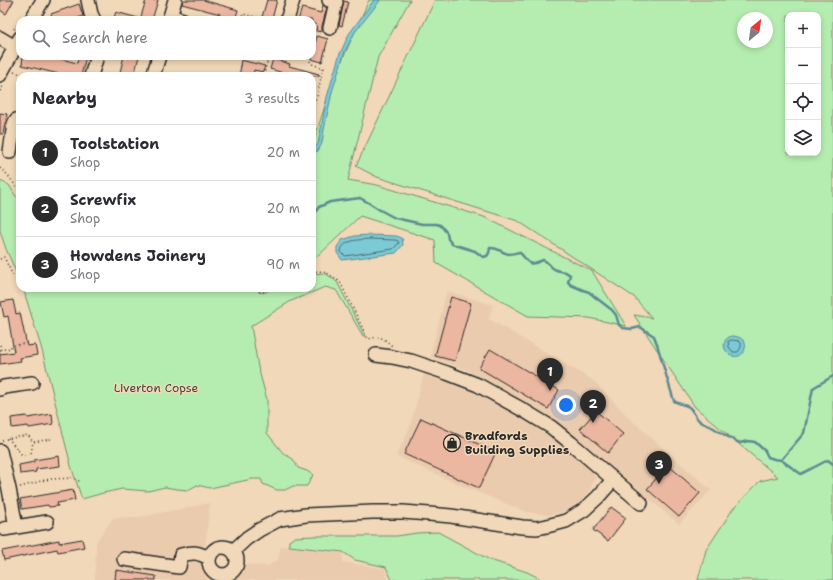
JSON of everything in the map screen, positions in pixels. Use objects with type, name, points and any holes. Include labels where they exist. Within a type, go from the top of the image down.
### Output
[{"type":"street","points":[[33,16],[43,0]]},
{"type":"street","points":[[88,0],[92,16]]},
{"type":"street","points":[[170,16],[175,0]]},
{"type":"street","points":[[288,16],[293,0]]},
{"type":"street","points":[[329,0],[336,2],[330,28]]},
{"type":"street","points":[[0,38],[16,43]]},
{"type":"street","points":[[5,73],[16,46]]},
{"type":"street","points":[[92,72],[96,60]]},
{"type":"street","points":[[155,72],[158,60]]},
{"type":"street","points":[[10,152],[14,124],[16,120]]},
{"type":"street","points":[[376,355],[411,361],[478,385],[523,410],[551,427],[641,503]]},
{"type":"street","points":[[0,389],[4,387],[32,383]]},
{"type":"street","points":[[0,451],[10,528],[47,522]]},
{"type":"street","points":[[233,551],[247,538],[280,519],[306,515],[373,512],[416,513],[451,516],[537,528],[566,521],[584,510],[613,480]]},
{"type":"street","points":[[216,548],[228,548],[233,551],[237,557],[237,564],[234,571],[227,576],[218,578],[210,568],[208,563],[209,558],[211,552],[216,548]]},
{"type":"street","points":[[124,559],[179,567],[181,555],[193,552],[202,554],[209,558]]},
{"type":"path","points":[[242,16],[243,14],[251,16]]},
{"type":"path","points":[[265,72],[268,60]]},
{"type":"path","points":[[309,60],[312,64],[326,69]]},
{"type":"path","points":[[316,98],[323,68]]},
{"type":"path","points":[[5,73],[16,74]]},
{"type":"path","points":[[0,168],[16,186]]},
{"type":"path","points":[[0,259],[4,258],[14,278]]},
{"type":"path","points":[[316,271],[327,272],[340,282],[368,339],[378,337],[386,340],[394,350]]},
{"type":"path","points":[[0,345],[1,350],[26,343]]},
{"type":"path","points":[[0,440],[8,438],[28,435],[33,442],[31,454],[22,455],[8,438]]},
{"type":"path","points":[[33,442],[51,439]]},
{"type":"path","points":[[6,490],[45,480],[73,478],[81,482]]},
{"type":"shaded area","points":[[447,291],[493,305],[489,319],[594,381],[630,419],[711,490],[679,524],[569,431],[551,418],[492,383],[462,368],[431,357]]},
{"type":"shaded area","points":[[424,373],[458,385],[492,401],[557,441],[595,474],[595,479],[588,494],[576,506],[562,513],[546,515],[527,512],[467,488],[396,456],[410,427]]},
{"type":"shaded area","points":[[210,503],[203,565],[209,580],[95,580],[96,542],[113,518],[140,517]]},
{"type":"shaded area","points":[[281,546],[343,553],[343,562],[386,569],[388,580],[230,580],[241,571],[244,564],[267,566],[278,560]]},
{"type":"green space","points":[[369,0],[410,0],[378,57],[348,180],[377,185],[484,217],[592,271],[626,326],[589,318],[528,316],[436,263],[435,240],[360,216],[316,256],[316,134],[332,83]]},
{"type":"green space","points":[[435,0],[833,0],[833,580],[698,580],[706,550],[733,509],[760,481],[778,477],[695,407],[634,315],[652,318],[634,297],[518,221],[377,177],[356,166]]},
{"type":"green space","points":[[0,181],[9,185],[16,196],[16,272],[0,231]]},
{"type":"green space","name":"Liverton Copse","points":[[324,273],[337,282],[365,336],[363,336],[336,290],[325,287],[316,291],[316,274]]},
{"type":"green space","name":"Liverton Copse","points":[[24,292],[313,292],[291,301],[251,326],[258,367],[267,400],[267,433],[283,453],[293,459],[298,468],[313,475],[307,486],[293,486],[285,490],[277,490],[263,484],[261,479],[252,479],[210,488],[197,485],[188,490],[165,487],[148,491],[122,489],[82,499],[71,466],[42,350]]},
{"type":"green space","points":[[438,532],[490,560],[527,572],[543,580],[392,580],[386,567],[355,560],[343,552],[289,546],[289,541],[295,537],[397,536]]},
{"type":"water","points":[[374,0],[380,0],[355,32],[345,51],[332,92],[322,143],[318,151],[316,151],[327,97],[339,56],[349,34]]},
{"type":"water","points":[[355,236],[396,236],[402,238],[403,245],[396,253],[342,260],[337,253],[337,247],[342,240]]},
{"type":"water","points":[[731,336],[740,338],[745,344],[744,351],[736,357],[727,352],[724,344]]},
{"type":"building","points":[[0,0],[14,0],[6,14],[0,10]]},
{"type":"building","points":[[146,0],[158,0],[153,16],[141,16]]},
{"type":"building","points":[[183,0],[203,0],[238,10],[236,16],[219,16],[220,14],[182,4]]},
{"type":"building","points":[[267,0],[277,0],[273,16],[262,16]]},
{"type":"building","points":[[344,1],[348,2],[342,26],[339,25]]},
{"type":"building","points":[[79,4],[83,16],[52,16],[51,14]]},
{"type":"building","points":[[323,5],[327,8],[322,26],[322,32],[316,31],[316,16],[299,16],[302,8],[321,13]]},
{"type":"building","points":[[116,12],[131,16],[114,16]]},
{"type":"building","points":[[317,36],[328,39],[322,62],[315,60],[316,60]]},
{"type":"building","points":[[23,60],[65,60],[77,63],[78,60],[85,60],[82,72],[51,72],[22,65]]},
{"type":"building","points":[[123,60],[138,60],[135,72],[120,72]]},
{"type":"building","points":[[241,60],[265,66],[263,72],[254,70],[254,72],[240,72]]},
{"type":"building","points":[[273,60],[276,60],[290,64],[289,66],[312,72],[280,72],[270,69]]},
{"type":"building","points":[[0,113],[7,114],[3,134],[0,134]]},
{"type":"building","points":[[451,297],[471,303],[455,361],[435,356]]},
{"type":"building","points":[[13,300],[16,314],[20,313],[27,346],[35,345],[37,355],[20,358],[21,361],[0,364],[0,354],[14,352],[8,316],[4,317],[1,302]]},
{"type":"building","points":[[490,349],[559,390],[548,409],[479,368]]},
{"type":"building","points":[[596,411],[623,434],[608,453],[580,429]]},
{"type":"building","points":[[52,414],[53,424],[29,428],[28,426],[12,428],[11,418],[27,416],[28,418]]},
{"type":"building","points":[[421,418],[496,452],[479,488],[404,454]]},
{"type":"building","points":[[59,456],[60,466],[36,469],[36,472],[20,474],[19,465],[34,462],[34,460]]},
{"type":"building","points":[[668,465],[700,493],[679,517],[647,489]]},
{"type":"building","points":[[73,490],[75,500],[57,503],[58,506],[49,507],[48,505],[22,509],[20,499]]},
{"type":"building","points":[[611,507],[626,518],[608,541],[593,530]]},
{"type":"building","points":[[82,539],[84,547],[58,552],[57,549],[4,560],[2,551],[59,540],[59,543]]},
{"type":"building","points":[[116,570],[156,576],[156,580],[115,580]]},
{"type":"waterway","points":[[316,211],[319,207],[330,202],[360,198],[395,218],[422,224],[440,225],[447,233],[448,239],[452,244],[475,251],[483,257],[487,256],[490,248],[493,248],[509,254],[519,252],[530,263],[543,260],[554,269],[566,272],[570,275],[568,282],[571,285],[589,292],[612,310],[616,315],[619,325],[623,328],[632,329],[640,327],[654,336],[674,401],[689,407],[697,419],[701,422],[711,426],[729,438],[740,443],[748,441],[755,442],[765,451],[768,457],[781,460],[801,474],[828,460],[833,464]]},
{"type":"waterway","points":[[781,460],[804,433],[813,388],[833,376]]},
{"type":"place","name":"Toolstation","points":[[550,391]]},
{"type":"place","name":"Screwfix","points":[[593,423]]},
{"type":"place","name":"Bradfords Building Supplies","points":[[452,443]]},
{"type":"place","name":"Howdens Joinery","points":[[659,484]]}]
